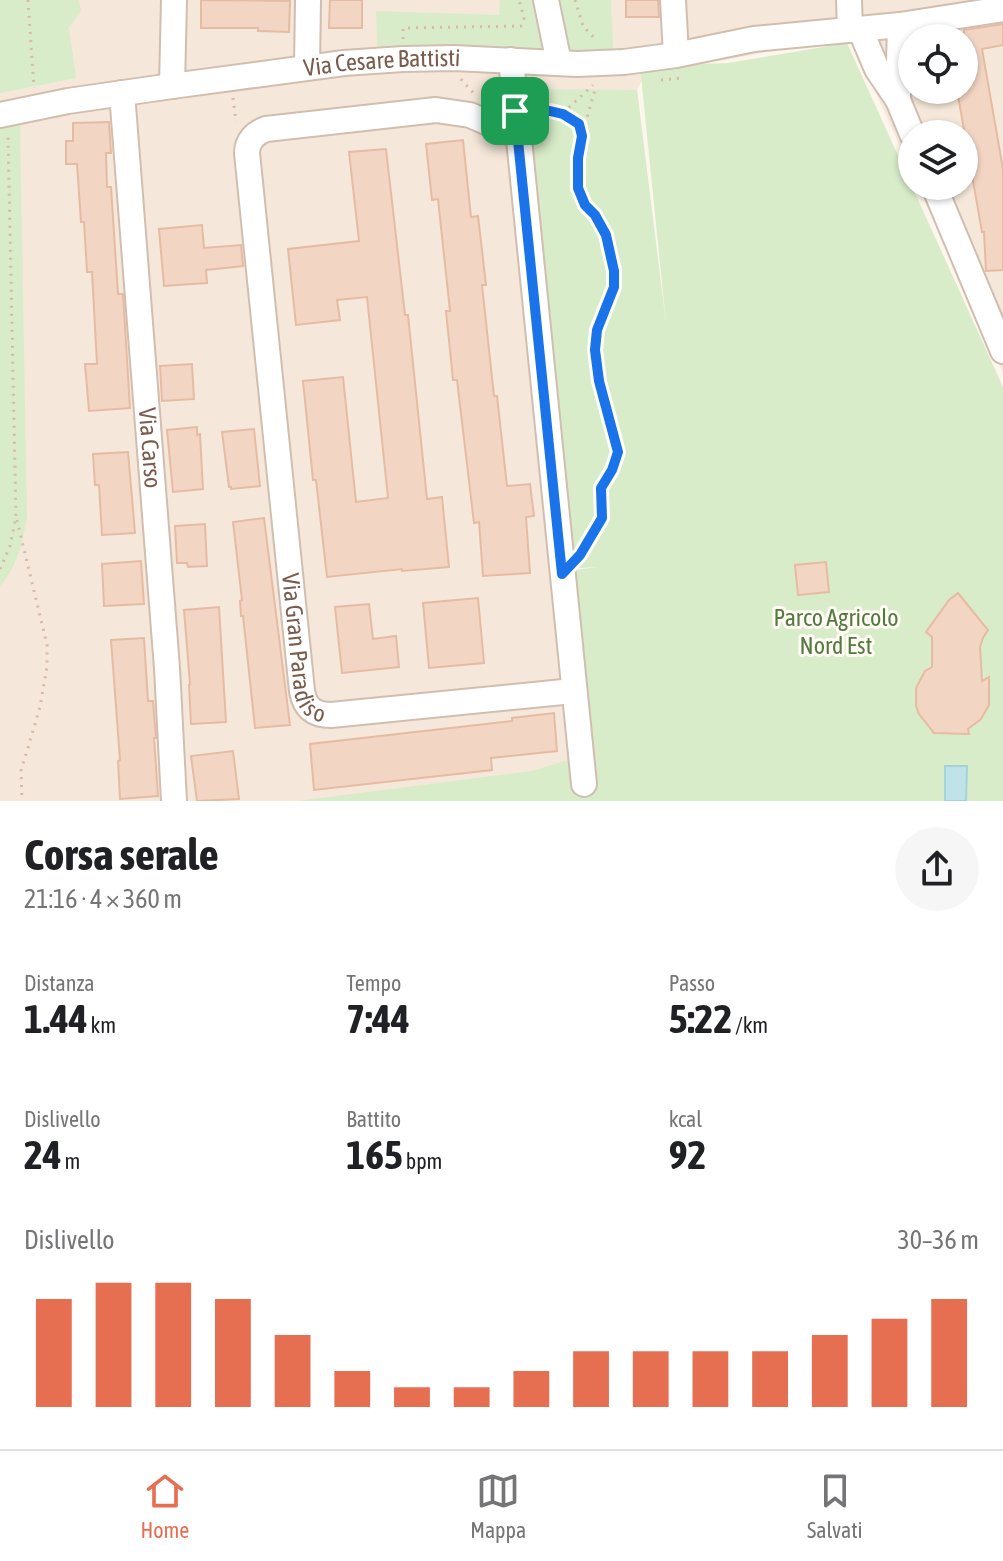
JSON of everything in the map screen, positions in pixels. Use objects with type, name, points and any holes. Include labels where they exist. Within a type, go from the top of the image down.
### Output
[{"type":"street","points":[[174,0],[180,84]]},
{"type":"street","points":[[180,84],[190,0]]},
{"type":"street","points":[[307,67],[308,0]]},
{"type":"street","points":[[546,0],[559,63]]},
{"type":"street","points":[[673,0],[676,55]]},
{"type":"street","points":[[849,0],[855,30],[898,100]]},
{"type":"street","name":"Via Cesare Battisti","points":[[906,24],[1003,9]]},
{"type":"street","name":"Via Cesare Battisti","points":[[4,123],[40,106],[307,67],[454,58],[559,63],[624,62],[745,41],[898,25]]},
{"type":"street","points":[[511,60],[584,784]]},
{"type":"street","name":"Via Carso","points":[[122,93],[167,668],[174,801]]},
{"type":"street","name":"Via Gran Paradiso","points":[[516,124],[465,113],[428,110],[266,129],[252,138],[247,153],[302,691],[307,707],[315,713],[326,715],[573,691]]},
{"type":"street","points":[[940,200],[1003,351]]},
{"type":"path","points":[[28,0],[34,91]]},
{"type":"path","points":[[403,59],[403,28],[521,26],[524,18],[519,0]]},
{"type":"path","points":[[457,74],[474,94]]},
{"type":"path","points":[[562,574],[580,555],[602,518],[601,488],[618,452],[599,381],[595,350],[597,330],[614,287],[614,271],[606,235],[595,215],[585,205],[578,188],[578,158],[597,81],[563,114]]},
{"type":"path","points":[[516,124],[550,111],[563,114],[579,124],[582,136]]},
{"type":"path","points":[[4,123],[16,517],[47,645],[47,667],[40,707],[21,771],[22,801]]},
{"type":"path","points":[[0,569],[10,546],[16,517]]},
{"type":"shaded area","points":[[0,0],[1003,0],[1003,373],[924,200],[978,200],[978,120],[898,120],[898,142],[850,36],[725,60],[647,71],[637,90],[693,557],[567,569],[589,783],[437,801],[0,801]]},
{"type":"green space","points":[[0,0],[79,0],[81,11],[69,27],[76,78],[0,93]]},
{"type":"green space","points":[[500,0],[611,0],[614,63],[378,62],[376,11],[499,15]]},
{"type":"green space","name":"Parco Agricolo Nord Est","points":[[847,43],[898,155],[898,200],[918,200],[1003,387],[1003,801],[297,801],[532,771],[574,761],[566,571],[597,567],[567,569],[520,89],[637,90],[666,323],[640,66],[728,63]]},
{"type":"green space","points":[[20,123],[27,518],[15,562],[0,586],[0,128]]},
{"type":"water","points":[[945,766],[967,766],[966,801],[945,801]]},
{"type":"building","points":[[201,0],[290,1],[289,32],[258,31],[258,28],[201,28]]},
{"type":"building","points":[[330,0],[362,0],[362,28],[329,28]]},
{"type":"building","points":[[626,0],[658,0],[659,17],[626,17]]},
{"type":"building","points":[[1003,24],[1003,45],[982,49],[1003,169],[1003,270],[986,271],[984,232],[976,200],[978,120],[962,120],[959,104],[978,104],[978,28]]},
{"type":"building","points":[[109,122],[111,153],[106,153],[107,187],[111,187],[118,294],[123,294],[130,408],[89,411],[85,364],[97,364],[92,272],[87,272],[77,164],[66,164],[66,141],[73,141],[73,123]]},
{"type":"building","points":[[463,140],[471,217],[478,216],[486,285],[482,285],[507,486],[530,484],[534,516],[526,517],[530,573],[483,576],[479,522],[474,523],[457,380],[453,380],[446,311],[450,311],[438,199],[432,200],[426,144]]},
{"type":"building","points":[[386,149],[405,315],[408,315],[427,499],[442,497],[449,567],[327,577],[303,381],[343,377],[356,502],[388,498],[367,297],[337,300],[340,320],[296,325],[288,249],[359,241],[349,152]]},
{"type":"building","points":[[202,225],[204,248],[241,245],[243,266],[206,270],[207,283],[164,286],[159,229]]},
{"type":"building","points":[[192,364],[194,399],[162,401],[160,366]]},
{"type":"building","points":[[197,427],[203,489],[173,492],[167,430]]},
{"type":"building","points":[[254,429],[260,486],[231,489],[222,432]]},
{"type":"building","points":[[128,452],[135,533],[102,535],[99,485],[95,485],[93,454]]},
{"type":"building","points":[[264,518],[290,725],[255,728],[233,522]]},
{"type":"building","points":[[205,524],[207,566],[188,567],[187,563],[177,563],[175,526]]},
{"type":"building","points":[[141,561],[144,604],[104,606],[102,564]]},
{"type":"building","points":[[826,562],[829,592],[798,595],[795,565]]},
{"type":"building","points":[[958,593],[988,630],[980,647],[982,681],[989,677],[989,705],[981,719],[968,729],[969,734],[934,733],[919,714],[916,688],[925,671],[932,667],[932,637],[926,632],[949,600]]},
{"type":"building","points":[[478,598],[484,663],[429,668],[423,603]]},
{"type":"building","points":[[369,604],[373,639],[396,636],[399,667],[342,673],[335,607]]},
{"type":"building","points":[[219,607],[226,722],[191,724],[184,610]]},
{"type":"building","points":[[144,638],[148,701],[153,701],[158,796],[120,799],[111,640]]},
{"type":"building","points":[[554,713],[557,751],[491,758],[492,770],[314,790],[310,744],[512,721],[512,718]]},
{"type":"building","points":[[233,751],[239,799],[197,801],[191,756]]},
{"type":"route","points":[[515,111],[550,111],[563,114],[579,124],[582,136],[578,188],[585,205],[595,215],[606,235],[614,271],[614,287],[597,330],[595,350],[599,381],[618,452],[601,488],[602,518],[580,555],[562,574],[553,476],[515,111]]}]
